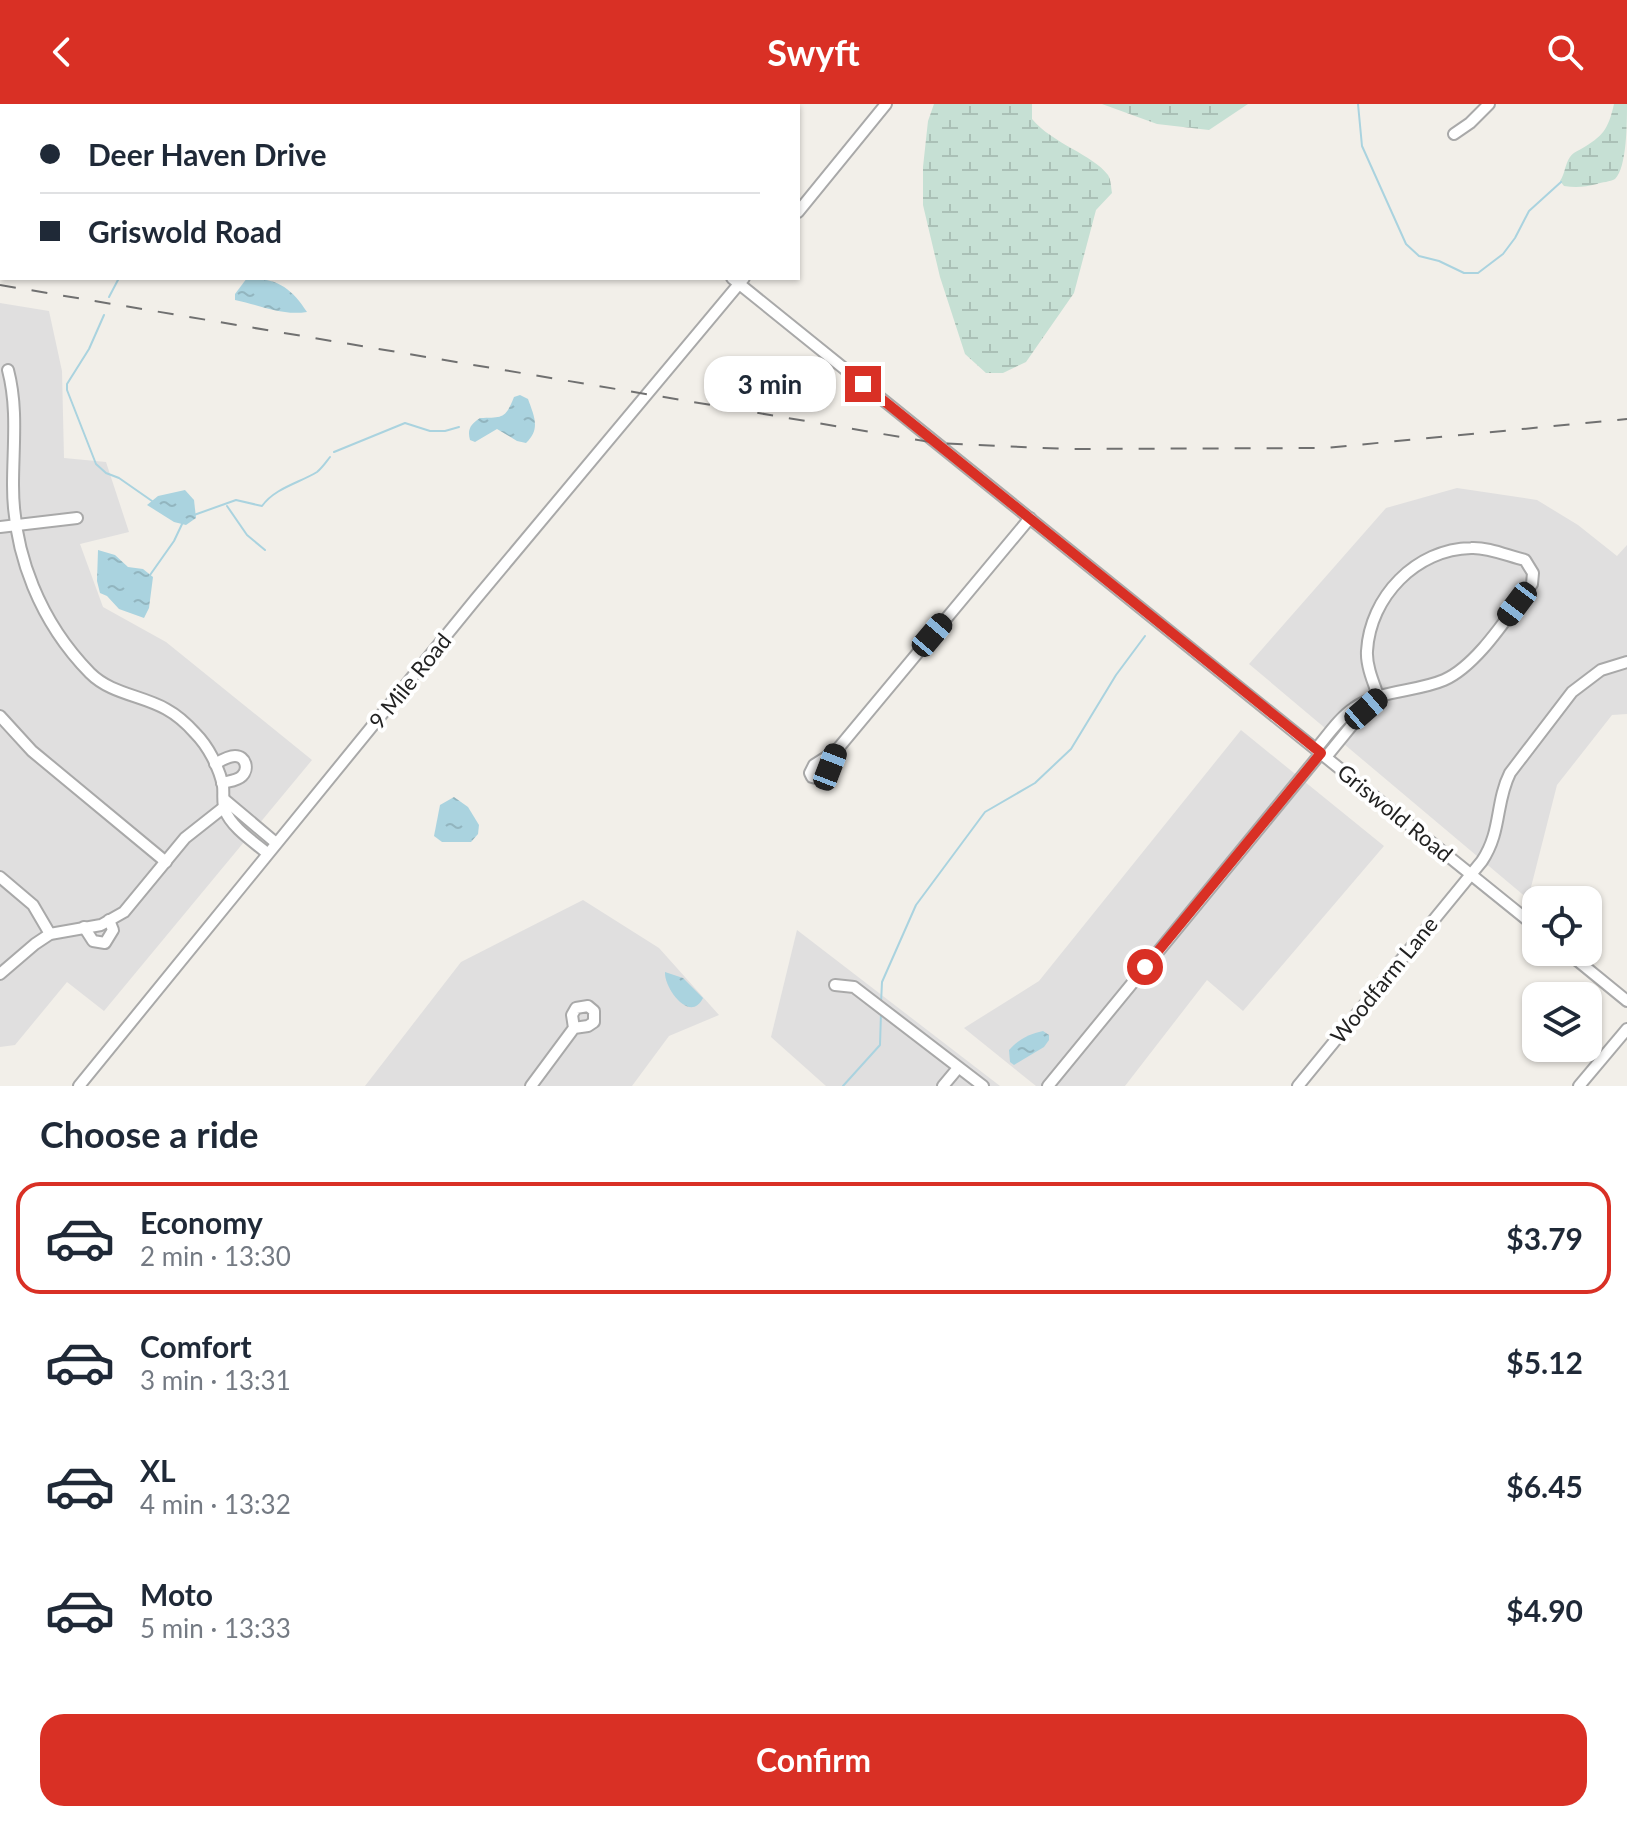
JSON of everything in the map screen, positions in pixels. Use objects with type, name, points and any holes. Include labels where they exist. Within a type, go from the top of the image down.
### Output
[{"type":"street","points":[[800,210],[886,104]]},
{"type":"street","points":[[1454,134],[1489,104]]},
{"type":"street","name":"Griswold Road","points":[[738,280],[1522,916]]},
{"type":"street","name":"9 Mile Road","points":[[79,1086],[738,280]]},
{"type":"street","points":[[8,370],[15,399],[13,488],[16,525],[27,572],[40,603],[90,672],[107,686],[167,710],[196,734],[215,764],[222,783],[224,804],[236,826],[267,853]]},
{"type":"street","points":[[0,527],[77,518]]},
{"type":"street","points":[[836,751],[1030,518]]},
{"type":"street","points":[[1048,1086],[1321,753],[1379,698],[1445,680],[1463,668],[1487,643],[1532,584],[1533,573],[1525,560],[1473,547],[1438,553],[1410,570],[1389,590],[1372,621],[1367,653],[1379,698]]},
{"type":"street","name":"Woodfarm Lane","points":[[1298,1086],[1470,874],[1494,840],[1503,787],[1510,773],[1572,692],[1601,670],[1627,662]]},
{"type":"street","points":[[0,716],[32,751],[166,862]]},
{"type":"street","points":[[215,764],[235,756],[242,758],[246,765],[239,779],[222,783]]},
{"type":"street","points":[[224,804],[276,843]]},
{"type":"street","points":[[0,974],[50,934],[101,925],[124,912],[185,838],[224,804]]},
{"type":"street","points":[[0,877],[40,913],[50,934]]},
{"type":"street","points":[[84,927],[93,941],[105,943],[113,930],[109,920]]},
{"type":"street","points":[[1584,966],[1627,1001]]},
{"type":"street","points":[[835,985],[854,987],[983,1086]]},
{"type":"street","points":[[531,1086],[574,1028]]},
{"type":"street","points":[[1579,1086],[1627,1029]]},
{"type":"street","points":[[943,1086],[958,1068]]},
{"type":"shaded area","points":[[0,303],[49,311],[62,371],[64,458],[106,462],[129,532],[80,544],[103,607],[166,642],[312,760],[104,1011],[67,982],[15,1045],[0,1047]]},
{"type":"shaded area","points":[[1457,488],[1537,500],[1578,525],[1617,556],[1627,545],[1627,714],[1612,715],[1557,785],[1531,886],[1522,886],[1522,894],[1249,664],[1386,508]]},
{"type":"shaded area","points":[[1241,730],[1384,846],[1243,1011],[1207,980],[1125,1086],[1036,1086],[964,1028],[1039,981]]},
{"type":"shaded area","points":[[583,900],[659,948],[719,1015],[669,1036],[632,1086],[365,1086],[461,962]]},
{"type":"shaded area","points":[[797,930],[1000,1086],[826,1086],[771,1037]]},
{"type":"green space","points":[[934,104],[1032,104],[1032,119],[1041,128],[1092,161],[1110,179],[1112,193],[1096,210],[1074,293],[1026,362],[1003,373],[986,373],[965,354],[940,277],[923,205],[928,121]]},
{"type":"green space","points":[[1102,104],[1248,104],[1209,130],[1157,124]]},
{"type":"green space","points":[[1614,104],[1627,104],[1626,144],[1619,173],[1613,180],[1593,185],[1564,186],[1560,181],[1570,157],[1604,131]]},
{"type":"water","points":[[246,280],[275,282],[289,290],[307,312],[279,311],[235,300],[235,294]]},
{"type":"water","points":[[520,395],[528,399],[535,422],[531,438],[526,443],[497,429],[475,442],[470,440],[469,430],[474,422],[480,418],[502,416],[514,397]]},
{"type":"water","points":[[185,490],[194,500],[196,518],[186,525],[174,522],[147,505],[158,496]]},
{"type":"water","points":[[98,550],[115,555],[128,567],[143,569],[153,577],[149,608],[144,618],[119,609],[100,593],[97,581]]},
{"type":"water","points":[[454,797],[468,807],[479,825],[478,834],[471,842],[442,842],[434,836],[440,805]]},
{"type":"water","points":[[665,972],[683,978],[703,998],[698,1005],[691,1007],[679,1001],[669,986]]},
{"type":"water","points":[[1043,1031],[1049,1035],[1044,1047],[1014,1065],[1010,1062],[1009,1050],[1013,1046]]},
{"type":"waterway","points":[[1358,104],[1362,146],[1406,244],[1419,256],[1464,273],[1478,273],[1503,254],[1529,211],[1561,182]]},
{"type":"waterway","points":[[109,297],[118,280]]},
{"type":"waterway","points":[[104,315],[89,349],[67,384],[67,390],[96,464],[152,501]]},
{"type":"waterway","points":[[334,452],[405,423],[430,431],[459,427]]},
{"type":"waterway","points":[[194,515],[236,500],[262,506],[280,490],[317,472],[330,457]]},
{"type":"waterway","points":[[227,506],[247,535],[265,550]]},
{"type":"waterway","points":[[150,575],[174,541],[183,522]]},
{"type":"waterway","points":[[881,1003],[882,982],[916,905],[985,812],[1035,783],[1071,749],[1116,675],[1145,636]]},
{"type":"waterway","points":[[843,1086],[880,1045],[881,1013]]},
{"type":"railway","points":[[0,285],[936,443],[1067,449],[1325,448],[1627,419]]},
{"type":"route","points":[[863,384],[1321,753],[1145,967]]}]
